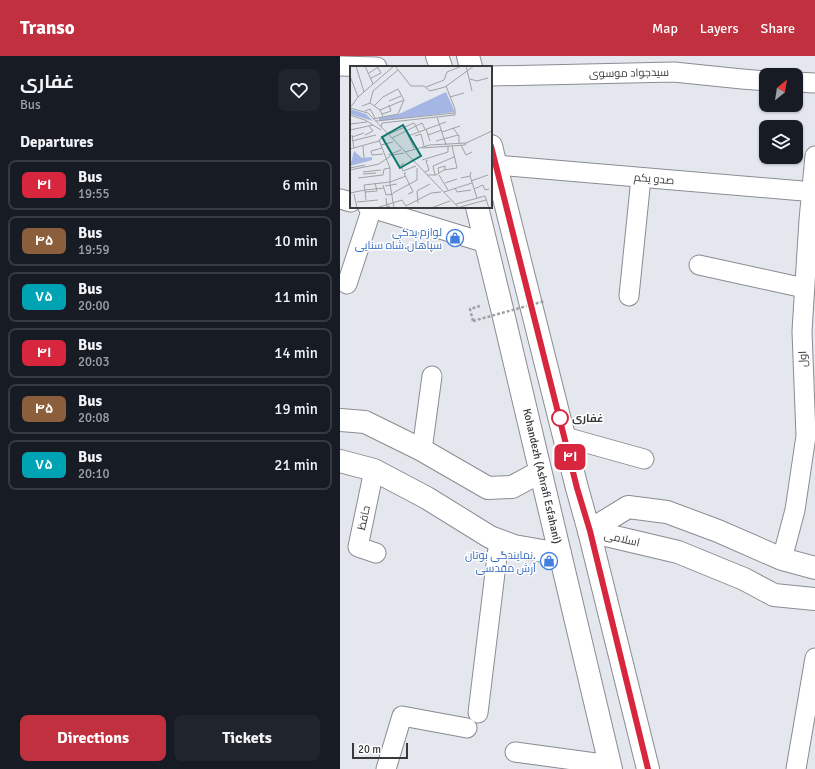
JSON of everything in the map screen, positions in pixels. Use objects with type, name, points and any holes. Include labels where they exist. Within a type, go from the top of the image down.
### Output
[{"type":"main road","points":[[437,56],[441,66]]},
{"type":"main road","points":[[468,56],[471,66]]},
{"type":"main road","points":[[494,156],[577,488],[590,531],[648,769]]},
{"type":"main road","name":"Kohandezh (Ashrafi Esfahani)","points":[[477,208],[610,767]]},
{"type":"main road","points":[[340,420],[365,422],[422,450],[488,488],[512,487],[540,472]]},
{"type":"main road","points":[[340,461],[374,470],[427,498],[490,537],[514,546],[560,554]]},
{"type":"main road","name":"اسلامی","points":[[590,531],[628,507],[667,512],[718,531],[782,559],[815,568]]},
{"type":"main road","name":"اسلامی","points":[[590,531],[678,552],[744,579],[774,595],[815,599]]},
{"type":"street","points":[[340,66],[350,66]]},
{"type":"street","name":"سیدجواد موسوی","points":[[492,76],[674,72],[759,80]]},
{"type":"street","points":[[803,82],[815,83]]},
{"type":"street","name":"صدو یکم","points":[[494,156],[641,178],[813,192]]},
{"type":"street","name":"اول","points":[[782,559],[796,510],[809,453],[806,436],[809,393],[802,331],[808,298],[815,156]]},
{"type":"street","points":[[629,296],[641,178]]},
{"type":"street","points":[[340,199],[350,202]]},
{"type":"street","points":[[348,284],[370,208],[486,243]]},
{"type":"street","points":[[699,266],[808,298]]},
{"type":"street","points":[[422,450],[432,376]]},
{"type":"street","points":[[565,437],[644,459]]},
{"type":"street","name":"حافظ","points":[[374,470],[358,547],[376,553]]},
{"type":"street","points":[[478,713],[499,540]]},
{"type":"street","points":[[796,769],[815,658]]},
{"type":"street","points":[[386,769],[402,716],[467,728]]},
{"type":"street","points":[[514,752],[610,767]]},
{"type":"path","points":[[470,309],[473,321],[545,301]]},
{"type":"bus line","name":"۴۱","points":[[492,150],[577,488],[590,531],[648,769]]},
{"type":"place","name":"لوازم یدکی سپاهان.شاه سنایی","points":[[455,238]]},
{"type":"place","name":"غفاری","points":[[560,418]]},
{"type":"place","name":"نمایندگی بوتان. آرش مقدسی","points":[[549,561]]}]
